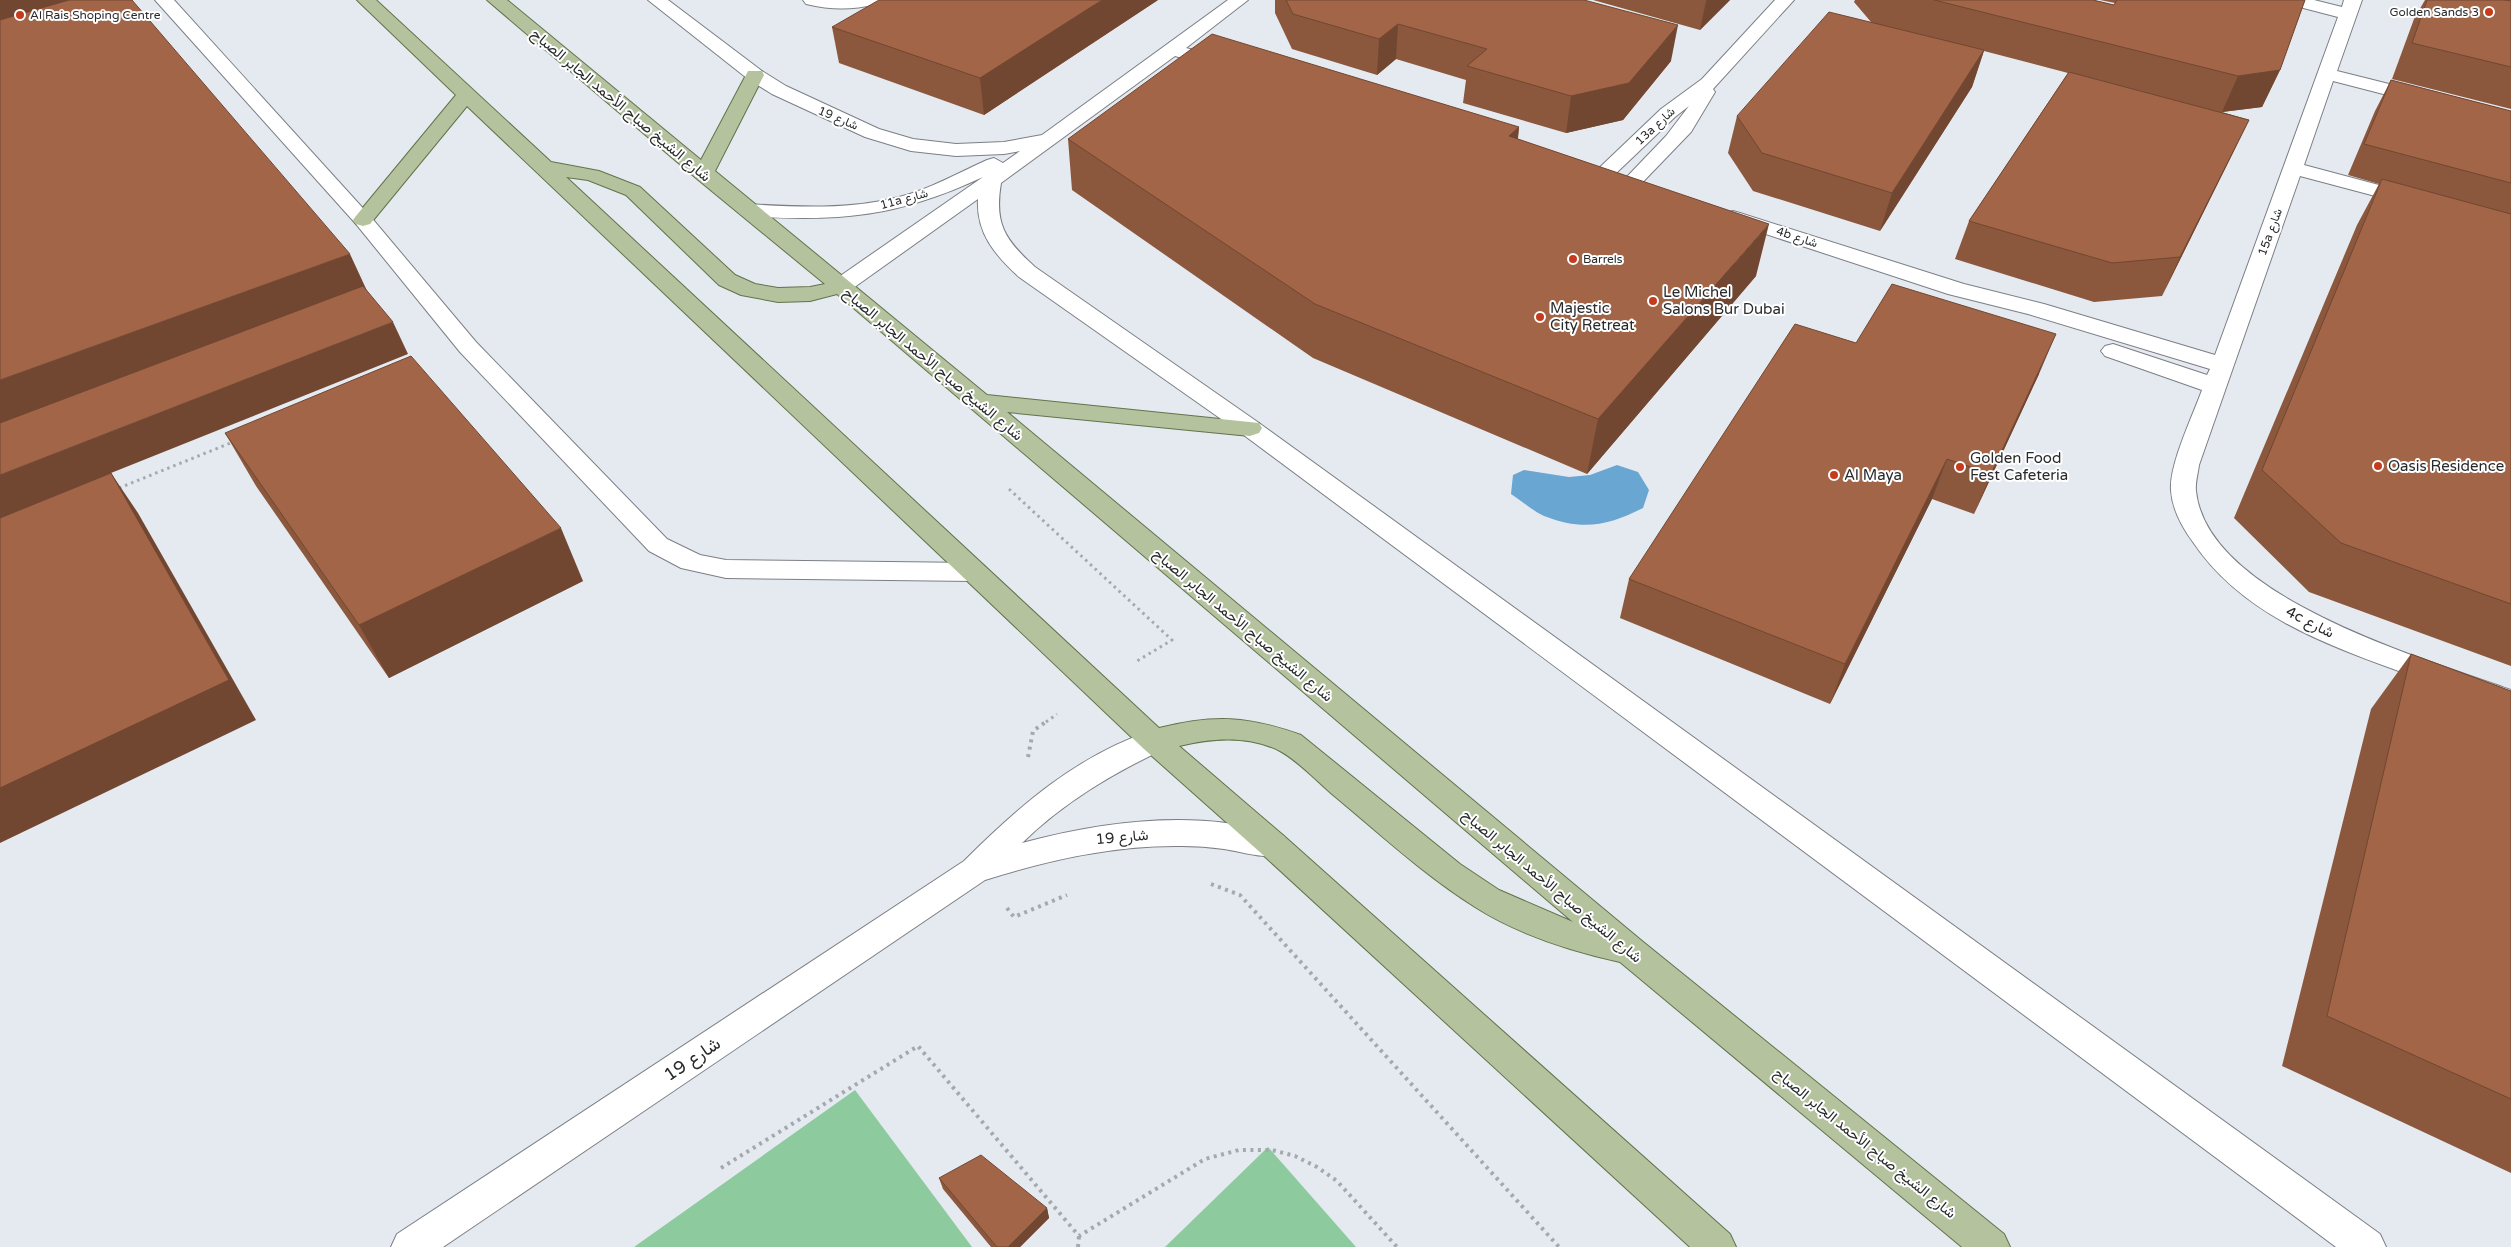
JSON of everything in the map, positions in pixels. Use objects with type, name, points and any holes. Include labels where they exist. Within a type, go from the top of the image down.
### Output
[{"type":"main road","points":[[366,0],[1154,741],[1273,845],[1717,1247]]},
{"type":"main road","name":"شارع الشيخ صباح الأحمد الجابر الصباح","points":[[496,0],[703,174],[841,286],[1630,951],[1991,1247]]},
{"type":"main road","points":[[703,174],[755,75]]},
{"type":"main road","points":[[362,220],[466,94]]},
{"type":"main road","points":[[542,167],[592,175],[633,190],[727,280],[749,290],[786,295],[810,294],[841,286]]},
{"type":"main road","points":[[977,402],[1250,428]]},
{"type":"main road","points":[[1154,741],[1210,728],[1238,728],[1266,733],[1291,743],[1449,873],[1488,899],[1532,921],[1580,939],[1630,951]]},
{"type":"street","points":[[164,0],[362,220],[468,347],[658,546],[676,557],[699,565],[726,569],[973,572]]},
{"type":"street","name":"شارع 19","points":[[657,0],[755,75],[805,104],[872,133],[910,145],[956,150],[1004,148],[1050,139]]},
{"type":"street","points":[[812,0],[835,5],[871,0]]},
{"type":"street","name":"11a شارع","points":[[841,286],[1174,50],[1202,37],[1239,0]]},
{"type":"street","name":"13a شارع","points":[[1708,83],[1698,108],[1641,186],[1595,171],[1708,83],[1785,0]]},
{"type":"street","points":[[2294,0],[2351,7]]},
{"type":"street","name":"15a شارع","points":[[2187,464],[2351,7]]},
{"type":"street","points":[[1174,50],[1237,68]]},
{"type":"street","points":[[2326,74],[2437,102]]},
{"type":"street","name":"11a شارع","points":[[747,210],[839,213],[884,206],[927,194],[1050,139]]},
{"type":"street","points":[[2292,168],[2435,206]]},
{"type":"street","points":[[991,181],[987,201],[987,220],[995,238],[1008,256],[1027,272],[1250,428],[2367,1247]]},
{"type":"street","name":"4b شارع","points":[[1715,210],[1956,289],[2012,302],[2223,365]]},
{"type":"street","name":"4b شارع","points":[[1956,289],[2024,320],[2215,386]]},
{"type":"street","name":"4c شارع","points":[[2187,464],[2183,488],[2189,513],[2204,540],[2228,568],[2261,595],[2299,619],[2344,640],[2511,701]]},
{"type":"street","name":"شارع 19","points":[[410,1247],[974,870],[1014,830],[1057,795],[1104,765],[1154,741]]},
{"type":"street","name":"شارع 19","points":[[974,870],[1034,851],[1102,838],[1154,834],[1214,835],[1273,845]]},
{"type":"path","points":[[110,492],[238,440]]},
{"type":"path","points":[[1005,485],[1172,640],[1096,686]]},
{"type":"path","points":[[974,870],[1014,917],[1074,892]]},
{"type":"path","points":[[1203,881],[1240,895],[1559,1247]]},
{"type":"path","points":[[720,1168],[918,1046],[1079,1236],[1078,1247]]},
{"type":"path","points":[[1079,1236],[1206,1159],[1239,1150],[1272,1150],[1302,1159],[1337,1181],[1397,1247]]},
{"type":"green space","points":[[855,1090],[972,1247],[634,1247]]},
{"type":"green space","points":[[1268,1147],[1356,1247],[1165,1247]]},
{"type":"water","points":[[1617,465],[1638,472],[1649,490],[1643,508],[1618,519],[1583,525],[1558,521],[1540,514],[1511,494],[1513,475],[1524,470],[1569,477],[1590,475]]},
{"type":"building","points":[[69,0],[132,0],[350,254],[0,380],[0,20]]},
{"type":"building","points":[[879,0],[1102,0],[980,78],[832,27]]},
{"type":"building","points":[[1286,0],[1584,0],[1678,25],[1629,83],[1571,96],[1467,66],[1487,49],[1398,24],[1379,39],[1293,14]]},
{"type":"building","points":[[1934,0],[2093,0],[2114,5],[2117,0],[2305,0],[2280,70],[2238,76]]},
{"type":"building","points":[[2427,0],[2511,1],[2511,67],[2412,43]]},
{"type":"building","points":[[1829,12],[1984,50],[1892,193],[1762,153],[1737,116]]},
{"type":"building","points":[[1212,34],[1519,127],[1509,136],[1769,224],[1598,419],[1315,304],[1068,139]]},
{"type":"building","points":[[2069,72],[2249,120],[2180,257],[2112,263],[1969,221]]},
{"type":"building","points":[[2391,80],[2511,111],[2511,183],[2364,144]]},
{"type":"building","name":"Oasis Residence","points":[[2382,179],[2511,214],[2511,604],[2341,543],[2262,470]]},
{"type":"building","points":[[1892,284],[2056,334],[1991,474],[1947,459],[1845,664],[1629,579],[1795,324],[1856,343]]},
{"type":"building","points":[[363,286],[393,322],[0,475],[0,423]]},
{"type":"building","points":[[411,356],[561,528],[359,625],[225,433]]},
{"type":"building","points":[[111,473],[229,680],[0,788],[0,518]]},
{"type":"building","points":[[2411,654],[2511,691],[2511,1099],[2327,1016]]},
{"type":"building","points":[[981,1155],[1047,1208],[1008,1247],[997,1247],[939,1178]]},
{"type":"place","name":"Golden Sands 3","points":[[2489,12]]},
{"type":"place","name":"Al Rais Shoping Centre","points":[[20,15]]},
{"type":"place","name":"Barrels","points":[[1573,259]]},
{"type":"place","name":"Le Michel Salons Bur Dubai","points":[[1653,301]]},
{"type":"place","name":"Majestic City Retreat","points":[[1540,317]]},
{"type":"place","name":"Oasis Residence","points":[[2378,466]]},
{"type":"place","name":"Golden Food Fest Cafeteria","points":[[1960,467]]},
{"type":"place","name":"Al Maya","points":[[1834,475]]}]
